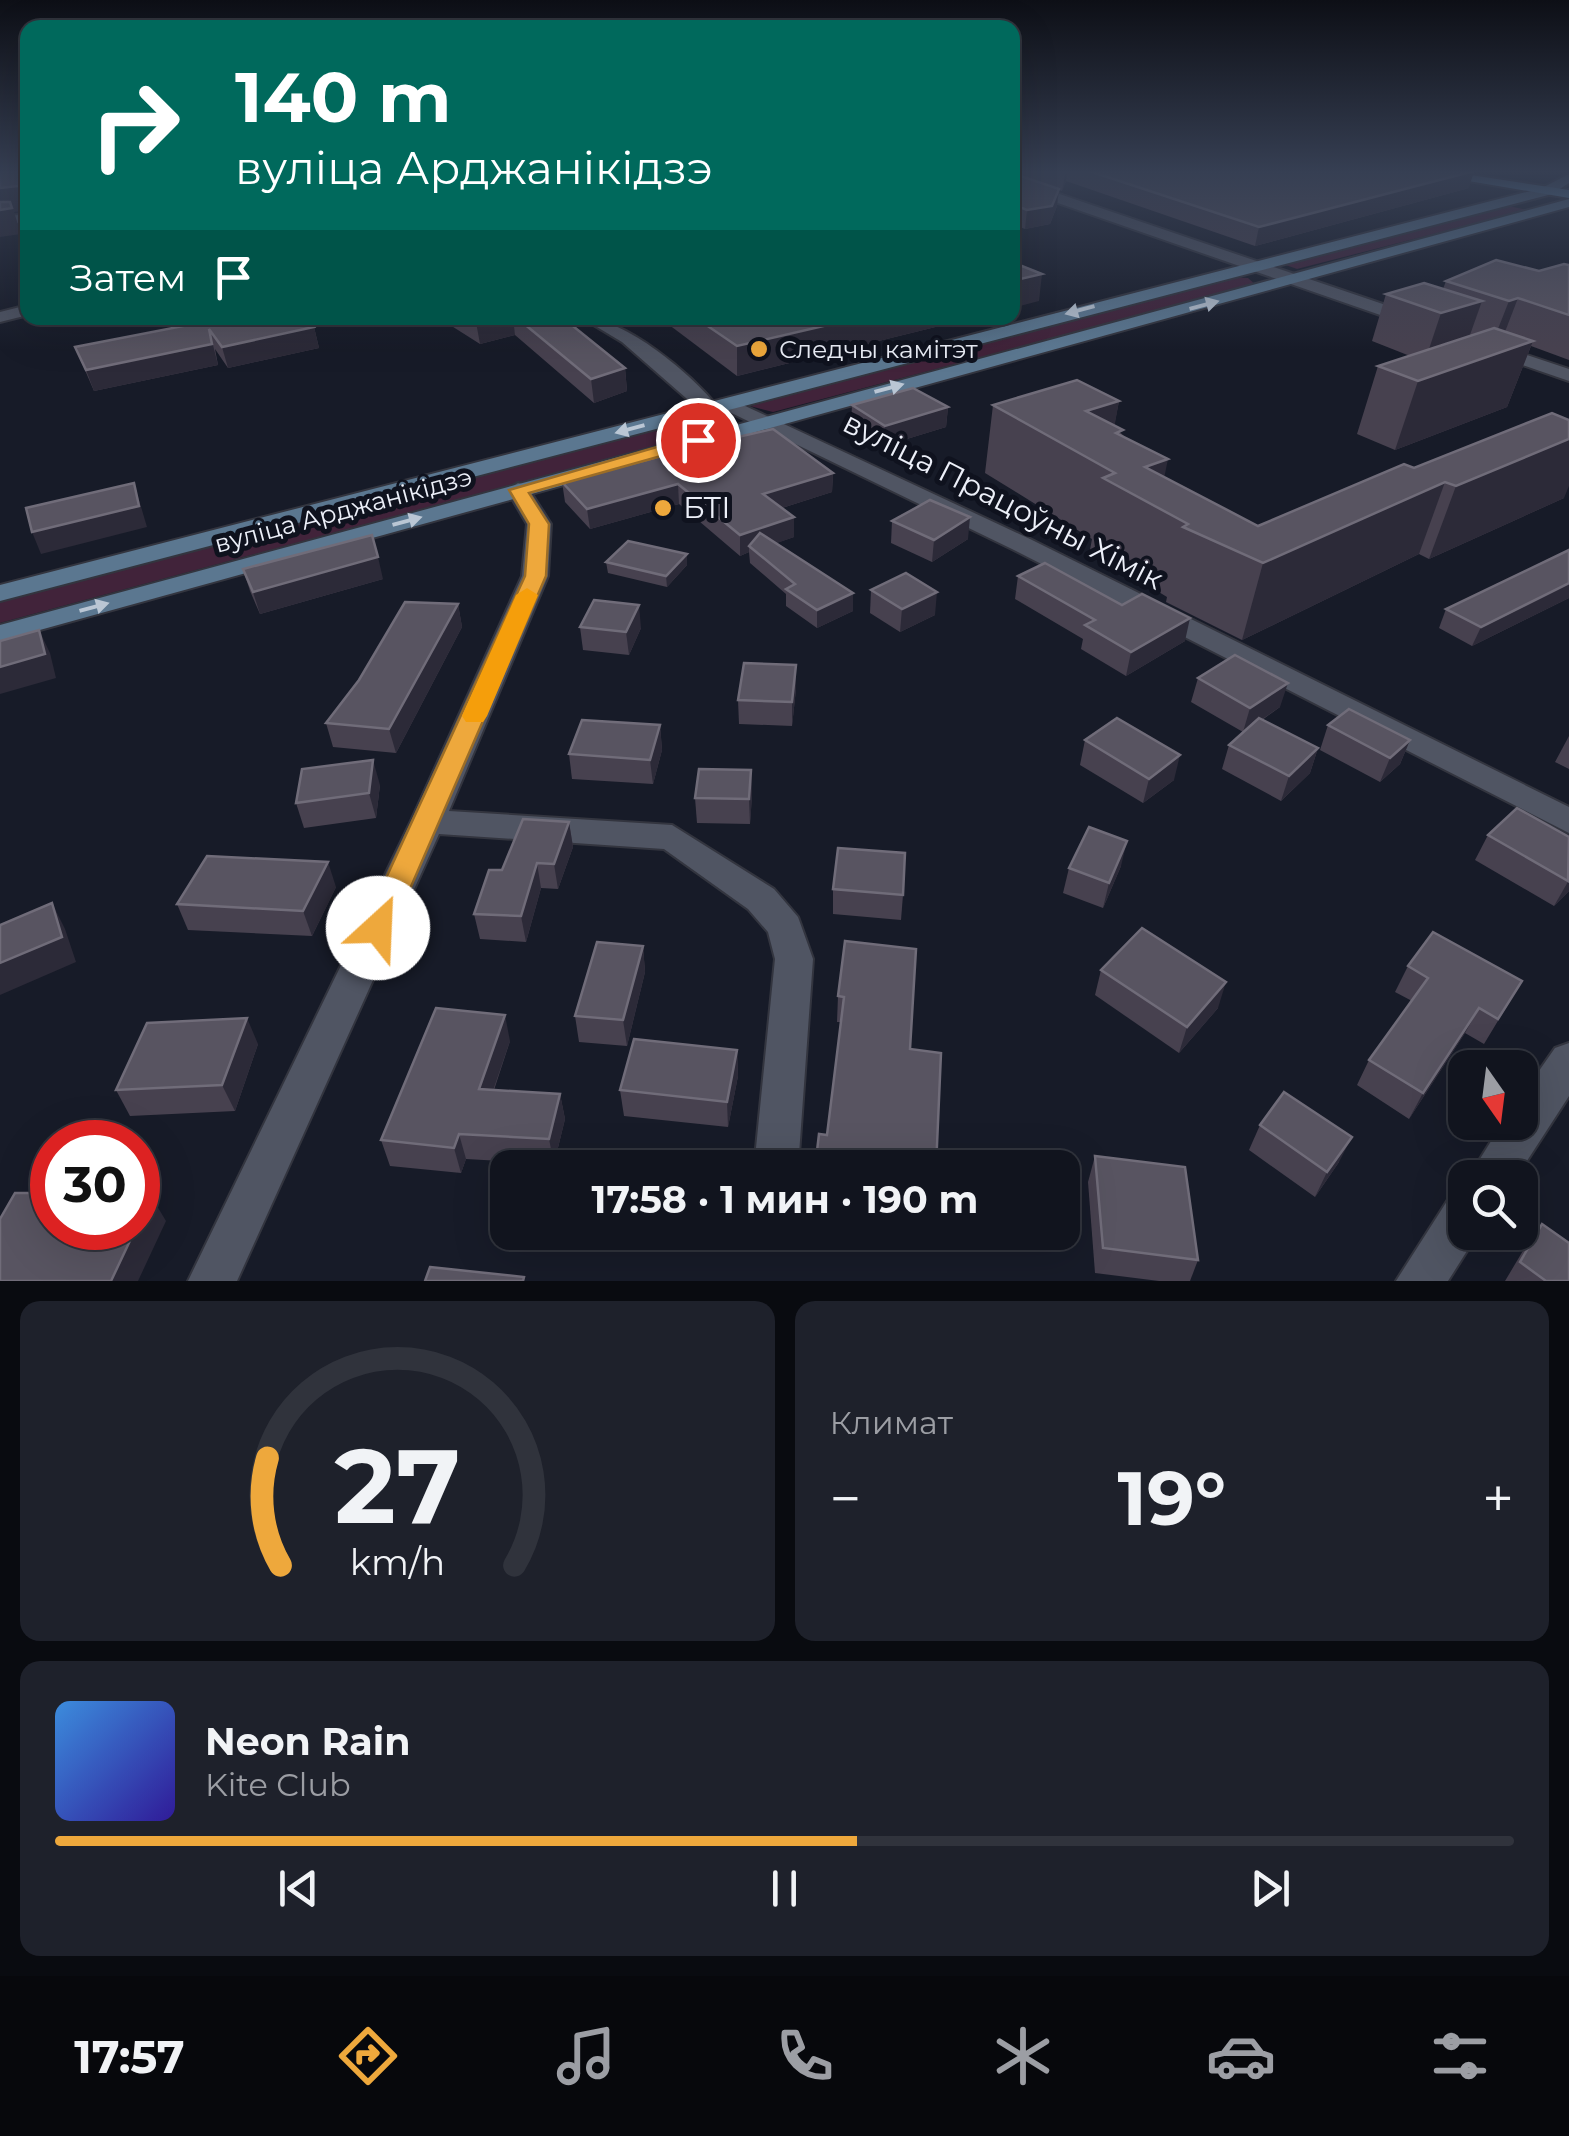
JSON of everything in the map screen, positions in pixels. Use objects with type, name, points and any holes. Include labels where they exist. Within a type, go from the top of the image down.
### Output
[{"type":"main road","name":"вуліца Арджанікідзэ","points":[[0,594],[1391,230]]},
{"type":"main road","name":"вуліца Арджанікідзэ","points":[[0,633],[1475,230]]},
{"type":"street","points":[[1152,230],[1439,329]]},
{"type":"street","name":"вуліца Працоўны Хімік","points":[[603,325],[628,338],[718,406],[769,420],[1569,821]]},
{"type":"street","points":[[1474,342],[1569,375]]},
{"type":"street","points":[[212,1281],[428,822],[535,576],[539,524],[518,490]]},
{"type":"street","points":[[428,822],[672,837],[761,899],[785,927],[794,959],[778,1150]]},
{"type":"street","points":[[1502,1160],[1569,1060]]},
{"type":"street","points":[[1420,1281],[1448,1239]]},
{"type":"shaded area","points":[[1413,230],[1450,230],[1297,269],[1280,263]]},
{"type":"shaded area","points":[[1232,277],[1248,278],[1256,285],[773,412],[750,406]]},
{"type":"shaded area","points":[[705,415],[724,417],[727,423],[722,428],[0,623],[0,601]]},
{"type":"building","points":[[1496,260],[1539,271],[1569,265],[1569,315],[1446,281]]},
{"type":"building","points":[[1020,265],[1042,274],[1020,279]]},
{"type":"building","points":[[1424,283],[1482,301],[1441,313],[1386,294]]},
{"type":"building","points":[[189,325],[314,327],[222,347],[209,329],[212,344],[86,370],[75,347]]},
{"type":"building","points":[[525,325],[572,325],[625,368],[591,379]]},
{"type":"building","points":[[706,325],[828,325],[737,346]]},
{"type":"building","points":[[1494,328],[1533,341],[1418,381],[1378,366]]},
{"type":"building","points":[[1077,380],[1119,401],[1086,411],[1123,430],[1116,433],[1168,459],[1145,467],[1258,526],[1404,464],[1414,468],[1552,413],[1569,420],[1569,439],[1456,486],[1445,482],[1263,563],[1183,527],[1188,524],[1103,478],[1115,473],[993,405]]},
{"type":"building","points":[[913,388],[948,407],[885,426],[852,405]]},
{"type":"building","points":[[773,429],[833,473],[763,494],[794,517],[740,535],[678,484],[587,509],[562,482],[712,443]]},
{"type":"building","points":[[134,483],[139,506],[32,532],[26,508]]},
{"type":"building","points":[[930,500],[970,517],[934,540],[892,521]]},
{"type":"building","points":[[760,533],[853,593],[817,610],[786,589],[795,584],[749,546]]},
{"type":"building","points":[[372,535],[378,557],[253,592],[243,569]]},
{"type":"building","points":[[628,541],[687,554],[666,576],[606,562]]},
{"type":"building","points":[[1569,550],[1569,583],[1481,627],[1446,609]]},
{"type":"building","points":[[1045,563],[1122,605],[1142,594],[1190,618],[1131,652],[1085,625],[1095,620],[1018,576]]},
{"type":"building","points":[[906,573],[937,592],[902,609],[871,590]]},
{"type":"building","points":[[594,600],[639,605],[626,632],[580,627]]},
{"type":"building","points":[[405,602],[458,604],[389,729],[326,723],[359,680]]},
{"type":"building","points":[[39,630],[45,654],[0,667],[0,641]]},
{"type":"building","points":[[1235,655],[1288,683],[1250,708],[1198,678]]},
{"type":"building","points":[[744,663],[796,665],[792,702],[738,700]]},
{"type":"building","points":[[1349,709],[1410,740],[1390,758],[1328,725]]},
{"type":"building","points":[[1117,718],[1180,755],[1149,779],[1085,740]]},
{"type":"building","points":[[1259,718],[1318,748],[1289,776],[1229,745]]},
{"type":"building","points":[[582,720],[660,725],[650,760],[569,754]]},
{"type":"building","points":[[373,760],[369,793],[296,803],[302,769]]},
{"type":"building","points":[[699,769],[751,770],[749,799],[695,798]]},
{"type":"building","points":[[1517,808],[1569,837],[1568,881],[1488,835]]},
{"type":"building","points":[[523,819],[569,822],[554,864],[537,863],[521,916],[474,914],[489,870],[502,870]]},
{"type":"building","points":[[1089,827],[1127,841],[1109,883],[1069,868]]},
{"type":"building","points":[[838,848],[905,853],[903,895],[833,889]]},
{"type":"building","points":[[207,856],[328,862],[303,911],[177,904]]},
{"type":"building","points":[[52,903],[62,937],[0,963],[0,925]]},
{"type":"building","points":[[1142,928],[1226,982],[1187,1027],[1101,970]]},
{"type":"building","points":[[1433,932],[1522,981],[1498,1019],[1479,1008],[1423,1093],[1369,1060],[1428,978],[1408,966]]},
{"type":"building","points":[[845,941],[916,949],[910,1049],[941,1053],[937,1150],[817,1150],[819,1134],[827,1135],[844,997],[838,996]]},
{"type":"building","points":[[597,942],[643,946],[623,1020],[575,1016]]},
{"type":"building","points":[[436,1008],[505,1015],[479,1089],[560,1094],[549,1139],[459,1134],[454,1148],[381,1140]]},
{"type":"building","points":[[247,1018],[222,1085],[116,1090],[147,1023]]},
{"type":"building","points":[[634,1039],[737,1050],[727,1102],[620,1090]]},
{"type":"building","points":[[1284,1092],[1352,1137],[1327,1172],[1260,1125]]},
{"type":"building","points":[[1095,1156],[1185,1167],[1198,1260],[1103,1248]]},
{"type":"building","points":[[15,1193],[30,1193],[30,1250],[126,1250],[111,1281],[0,1281],[0,1219]]},
{"type":"building","points":[[1542,1224],[1569,1243],[1569,1281],[1546,1281],[1520,1262],[1527,1250],[1538,1250]]},
{"type":"building","points":[[430,1267],[524,1277],[523,1281],[425,1281]]},
{"type":"slow traffic","points":[[474,716],[527,595]]},
{"type":"place","name":"Следчы камітэт","points":[[759,349]]},
{"type":"place","name":"БТІ","points":[[663,508]]},
{"type":"route","points":[[378,928],[535,576],[539,524],[518,490],[698,440]]}]
